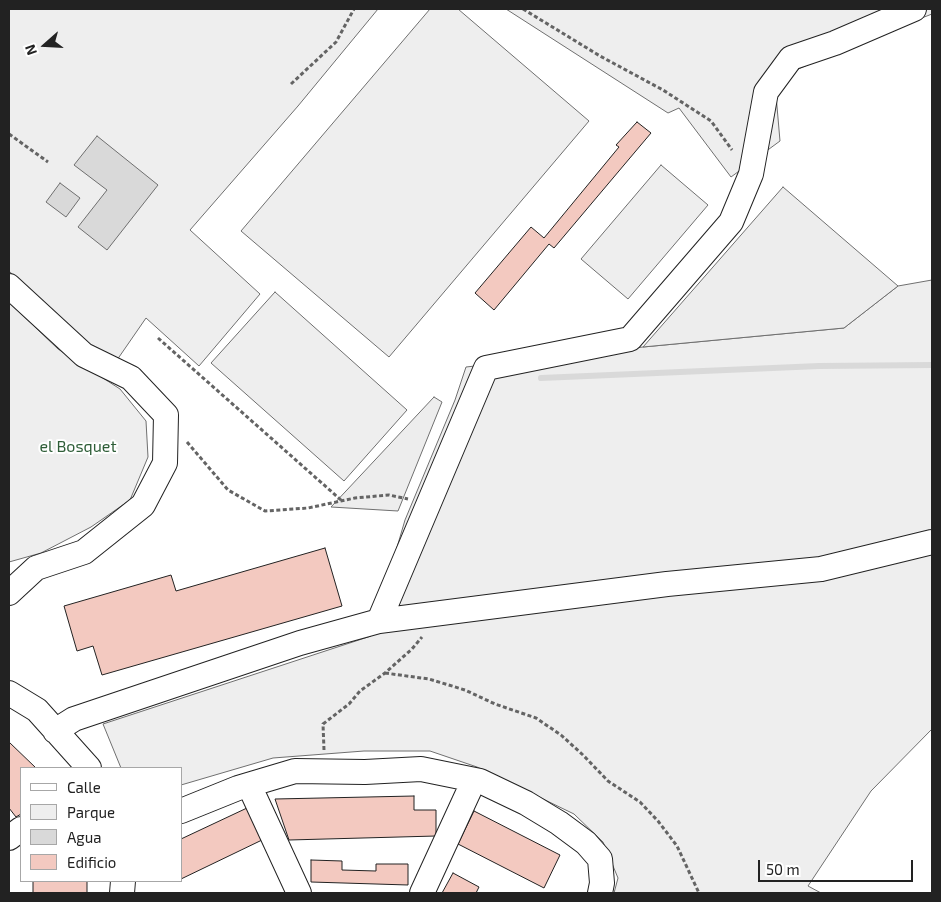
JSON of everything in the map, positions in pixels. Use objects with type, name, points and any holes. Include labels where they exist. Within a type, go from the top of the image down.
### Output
[{"type":"street","points":[[379,621],[486,368],[630,339],[731,222],[751,174],[766,92],[791,58],[835,43],[914,9]]},
{"type":"street","points":[[9,286],[84,356],[131,378],[166,415],[166,463],[143,505],[84,552],[36,568],[9,593]]},
{"type":"street","points":[[55,731],[74,719],[120,703],[300,643],[379,621],[667,584],[821,569],[932,542]]},
{"type":"street","points":[[9,693],[37,710],[88,767]]},
{"type":"street","points":[[182,811],[295,770],[365,772],[421,770],[480,781],[526,802],[586,843],[600,859],[602,883],[600,893]]},
{"type":"street","points":[[422,893],[474,780]]},
{"type":"street","points":[[249,785],[299,893]]},
{"type":"street","points":[[9,838],[20,830]]},
{"type":"path","points":[[291,84],[336,42],[354,9]]},
{"type":"path","points":[[523,9],[600,56],[663,90],[711,121],[751,174]]},
{"type":"path","points":[[9,134],[48,162]]},
{"type":"path","points":[[158,338],[342,501]]},
{"type":"path","points":[[166,427],[182,435],[228,490],[265,511],[308,508],[355,498],[390,495],[429,504]]},
{"type":"path","points":[[324,771],[323,724],[412,649],[441,612]]},
{"type":"path","points":[[385,673],[429,679],[465,690],[495,704],[536,718],[561,735],[608,781],[640,802],[658,821],[677,846],[699,893]]},
{"type":"green space","points":[[9,9],[378,9],[298,106],[190,230],[260,294],[199,366],[146,318],[117,360],[83,341],[9,271]]},
{"type":"green space","points":[[430,9],[458,9],[589,121],[389,357],[241,231]]},
{"type":"green space","points":[[506,9],[932,9],[932,14],[860,42],[796,70],[776,95],[780,141],[731,177],[679,108],[668,113]]},
{"type":"green space","points":[[661,165],[708,205],[628,299],[581,259]]},
{"type":"green space","points":[[932,280],[932,729],[871,791],[808,886],[821,893],[614,893],[618,878],[603,842],[574,814],[477,767],[430,751],[364,751],[273,758],[182,785],[182,767],[121,767],[103,724],[371,636],[405,520],[455,400],[466,367],[643,347],[844,328],[898,286]]},
{"type":"green space","points":[[275,292],[407,410],[344,481],[211,363]]},
{"type":"green space","name":"el Bosquet","points":[[9,302],[58,349],[120,389],[146,421],[148,457],[130,500],[91,527],[41,553],[9,562]]},
{"type":"shaded area","points":[[783,187],[898,286],[844,328],[643,347]]},
{"type":"shaded area","points":[[434,397],[442,402],[398,511],[331,507]]},
{"type":"water","points":[[97,136],[158,185],[107,250],[78,227],[107,190],[74,165]]},
{"type":"water","points":[[60,183],[80,198],[66,217],[46,202]]},
{"type":"building","points":[[637,122],[651,133],[554,248],[549,244],[494,310],[475,293],[531,227],[544,238],[619,147],[616,145]]},
{"type":"building","points":[[325,548],[342,606],[102,675],[93,646],[77,651],[64,606],[171,575],[176,591]]},
{"type":"building","points":[[9,742],[35,767],[20,767],[20,815],[16,817],[9,808]]},
{"type":"building","points":[[414,796],[414,810],[436,810],[436,836],[289,840],[275,799]]},
{"type":"building","points":[[247,808],[262,840],[182,879],[182,839]]},
{"type":"building","points":[[474,811],[560,855],[544,888],[458,844]]},
{"type":"building","points":[[311,860],[342,861],[342,870],[376,871],[376,864],[408,864],[408,885],[311,882]]},
{"type":"building","points":[[453,873],[479,887],[476,893],[442,893]]},
{"type":"building","points":[[33,882],[87,882],[87,893],[33,893]]},
{"type":"waterway","points":[[541,378],[819,366],[932,365]]}]
